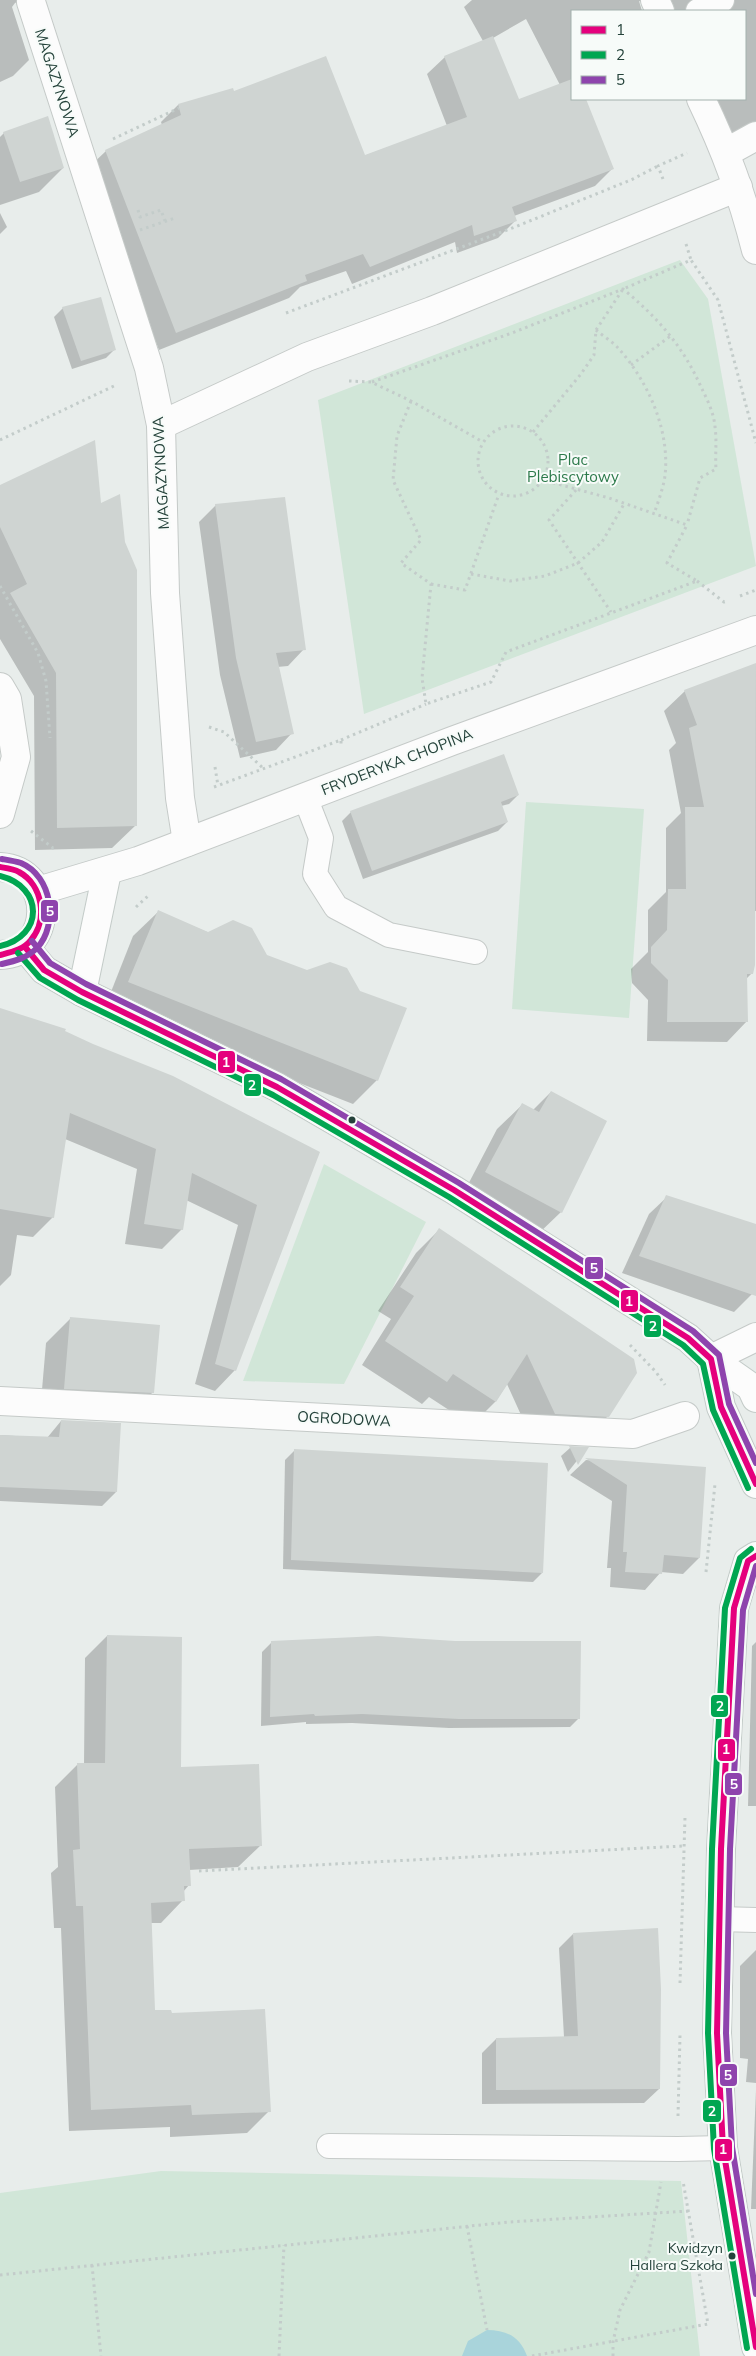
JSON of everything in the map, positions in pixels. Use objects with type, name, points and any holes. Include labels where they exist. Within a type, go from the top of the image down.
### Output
[{"type":"street","name":"MAGAZYNOWA","points":[[31,2],[146,359],[161,426],[166,593],[180,798],[188,842]]},
{"type":"street","points":[[701,100],[727,152],[756,250]]},
{"type":"street","points":[[727,152],[756,136]]},
{"type":"street","points":[[161,426],[308,357],[432,311],[738,187]]},
{"type":"street","name":"FRYDERYKA CHOPINA","points":[[38,891],[107,872],[452,740],[756,630]]},
{"type":"street","points":[[0,687],[7,699],[16,758],[0,814]]},
{"type":"street","points":[[0,867],[25,875],[38,891],[43,909],[39,928],[12,951],[82,992],[277,1087],[454,1190],[688,1338],[711,1359],[751,1387],[756,1398]]},
{"type":"street","points":[[82,992],[107,872]]},
{"type":"street","points":[[711,1359],[756,1337]]},
{"type":"street","points":[[711,1359],[721,1407],[756,1484]]},
{"type":"street","name":"OGRODOWA","points":[[0,1401],[633,1434],[685,1416]]},
{"type":"street","points":[[756,1556],[748,1561],[734,1608],[719,1919],[717,2033],[723,2148],[756,2347]]},
{"type":"lane","points":[[700,10],[722,0]]},
{"type":"lane","points":[[305,797],[321,838],[315,874],[336,907],[389,935],[475,952]]},
{"type":"lane","points":[[719,1919],[756,1920]]},
{"type":"lane","points":[[329,2146],[678,2150],[723,2148]]},
{"type":"path","points":[[104,143],[179,108]]},
{"type":"path","points":[[286,314],[515,227],[632,179],[658,166]]},
{"type":"path","points":[[138,210],[140,217],[161,210],[165,221]]},
{"type":"path","points":[[133,232],[174,218]]},
{"type":"path","points":[[344,381],[371,382],[512,332],[623,289],[691,260],[718,300],[756,443]]},
{"type":"path","points":[[533,432],[581,374],[594,355],[596,330],[623,289]]},
{"type":"path","points":[[623,289],[672,335],[690,363],[707,399],[715,426],[716,469],[700,478],[687,525],[666,563],[697,581],[724,602],[756,590]]},
{"type":"path","points":[[596,330],[619,348],[631,365],[654,406],[665,439],[664,477],[654,514]]},
{"type":"path","points":[[631,365],[672,335]]},
{"type":"path","points":[[0,440],[124,381]]},
{"type":"path","points":[[371,382],[411,401],[483,442]]},
{"type":"path","points":[[411,401],[397,436],[393,480],[421,540],[401,564],[431,584],[466,590],[499,494]]},
{"type":"path","points":[[506,426],[520,426],[533,432],[543,442],[548,454],[548,468],[543,480],[535,490],[524,495],[511,497],[499,494],[486,485],[478,472],[477,456],[483,442],[493,432],[506,426]]},
{"type":"path","points":[[543,480],[687,525]]},
{"type":"path","points":[[576,490],[549,520],[611,612]]},
{"type":"path","points":[[471,574],[510,581],[545,576],[578,563],[602,542],[624,504]]},
{"type":"path","points":[[341,740],[426,704],[491,682],[506,652],[697,581]]},
{"type":"path","points":[[426,704],[422,678],[431,584]]},
{"type":"path","points":[[207,717],[208,727],[224,732],[264,769]]},
{"type":"path","points":[[628,1343],[656,1372],[685,1416]]},
{"type":"path","points":[[199,1871],[683,1846]]},
{"type":"path","points":[[613,2356],[613,2342],[620,2310],[649,2252],[654,2213],[664,2164],[678,2150]]},
{"type":"path","points":[[0,2275],[467,2226],[689,2211]]},
{"type":"path","points":[[467,2226],[487,2330]]},
{"type":"path","points":[[279,2356],[284,2245]]},
{"type":"path","points":[[92,2265],[101,2356]]},
{"type":"path","points":[[532,2356],[708,2324]]},
{"type":"green space","name":"Plac Plebiscytowy","points":[[680,260],[708,299],[756,566],[364,714],[318,400]]},
{"type":"green space","points":[[526,802],[644,809],[629,1018],[512,1009]]},
{"type":"green space","points":[[324,1164],[426,1222],[344,1384],[243,1381]]},
{"type":"green space","points":[[161,2171],[681,2181],[700,2356],[0,2356],[0,2193]]},
{"type":"water","points":[[487,2330],[501,2331],[517,2339],[527,2356],[462,2356],[468,2341]]},
{"type":"building","points":[[493,36],[519,99],[571,79],[571,100],[586,100],[614,169],[512,207],[517,221],[474,236],[472,225],[370,267],[363,254],[305,275],[307,281],[176,333],[105,150],[181,115],[178,104],[233,88],[234,91],[326,56],[365,155],[467,117],[444,56]]},
{"type":"building","points":[[48,116],[64,168],[20,182],[3,132]]},
{"type":"building","points":[[101,297],[116,350],[81,361],[62,307]]},
{"type":"building","points":[[95,440],[101,503],[120,494],[125,542],[137,570],[137,826],[57,828],[56,673],[10,593],[27,584],[0,527],[0,485]]},
{"type":"building","points":[[285,497],[306,650],[276,653],[294,734],[256,742],[236,658],[215,504]]},
{"type":"building","points":[[756,663],[755,965],[753,974],[747,974],[748,1022],[667,1022],[668,980],[651,963],[651,947],[667,930],[668,889],[686,889],[685,807],[704,807],[689,728],[697,725],[684,690]]},
{"type":"building","points":[[504,754],[519,795],[501,802],[508,822],[372,871],[350,811]]},
{"type":"building","points":[[158,910],[208,932],[233,920],[252,928],[267,955],[307,970],[330,962],[347,968],[360,991],[407,1008],[378,1081],[128,982]]},
{"type":"building","points":[[0,1008],[66,1029],[65,1031],[93,1044],[173,1076],[320,1152],[236,1371],[215,1364],[257,1205],[192,1173],[183,1230],[144,1224],[156,1149],[70,1113],[54,1218],[0,1209]]},
{"type":"building","points":[[551,1091],[607,1121],[562,1213],[485,1172],[522,1103],[539,1112]]},
{"type":"building","points":[[666,1195],[756,1224],[756,1296],[639,1256]]},
{"type":"building","points":[[439,1228],[634,1359],[637,1373],[609,1417],[555,1414],[527,1354],[496,1402],[453,1374],[447,1382],[385,1341],[414,1296],[400,1287]]},
{"type":"building","points":[[70,1317],[160,1325],[154,1393],[64,1389]]},
{"type":"building","points":[[61,1420],[121,1423],[117,1492],[0,1487],[0,1435],[59,1437]]},
{"type":"building","points":[[569,1446],[589,1447],[578,1465]]},
{"type":"building","points":[[294,1449],[548,1463],[543,1573],[291,1560]]},
{"type":"building","points":[[585,1458],[706,1467],[700,1558],[664,1555],[662,1574],[625,1572],[627,1552],[623,1552],[627,1485]]},
{"type":"building","points":[[107,1635],[182,1637],[181,1767],[259,1764],[262,1846],[189,1849],[191,1886],[184,1886],[185,1901],[151,1903],[155,2010],[171,2010],[172,2013],[265,2009],[271,2112],[192,2115],[191,2105],[91,2110],[83,1906],[76,1906],[73,1850],[80,1849],[77,1763],[105,1763]]},
{"type":"building","points":[[378,1636],[455,1641],[581,1641],[580,1719],[459,1719],[362,1714],[315,1716],[314,1714],[270,1717],[271,1641]]},
{"type":"building","points":[[658,1928],[661,1989],[660,2089],[496,2090],[496,2038],[578,2036],[573,1933]]},
{"type":"transit line","name":"5","points":[[2,859],[21,863],[40,878],[49,901],[50,914],[44,938],[37,948],[25,957],[2,964]]},
{"type":"transit line","name":"1","points":[[0,867],[17,871],[27,878],[38,894],[41,913],[40,923],[31,940],[17,950],[0,955]]},
{"type":"transit line","name":"2","points":[[0,876],[14,882],[25,890],[31,900],[33,911],[31,922],[25,932],[14,941],[0,946]]},
{"type":"transit line","name":"5","points":[[32,941],[50,963],[86,984],[281,1079],[459,1183],[693,1331],[719,1355],[729,1404],[756,1463]]},
{"type":"transit line","name":"1","points":[[25,947],[44,970],[82,992],[277,1087],[454,1190],[688,1338],[711,1359],[721,1407],[756,1484]]},
{"type":"transit line","name":"2","points":[[18,953],[40,978],[78,1000],[273,1095],[449,1197],[683,1345],[703,1364],[713,1410],[748,1488]]},
{"type":"transit line","name":"2","points":[[747,2348],[714,2149],[708,2033],[712,1849],[725,1608],[740,1558],[751,1549]]},
{"type":"transit line","name":"1","points":[[756,1556],[748,1561],[734,1608],[721,1849],[717,2033],[723,2148],[756,2347]]},
{"type":"transit line","name":"5","points":[[756,1566],[743,1610],[730,1849],[726,2033],[732,2147],[756,2294]]},
{"type":"place","name":"Kwidzyn Hallera Szkoła","points":[[732,2256]]}]
